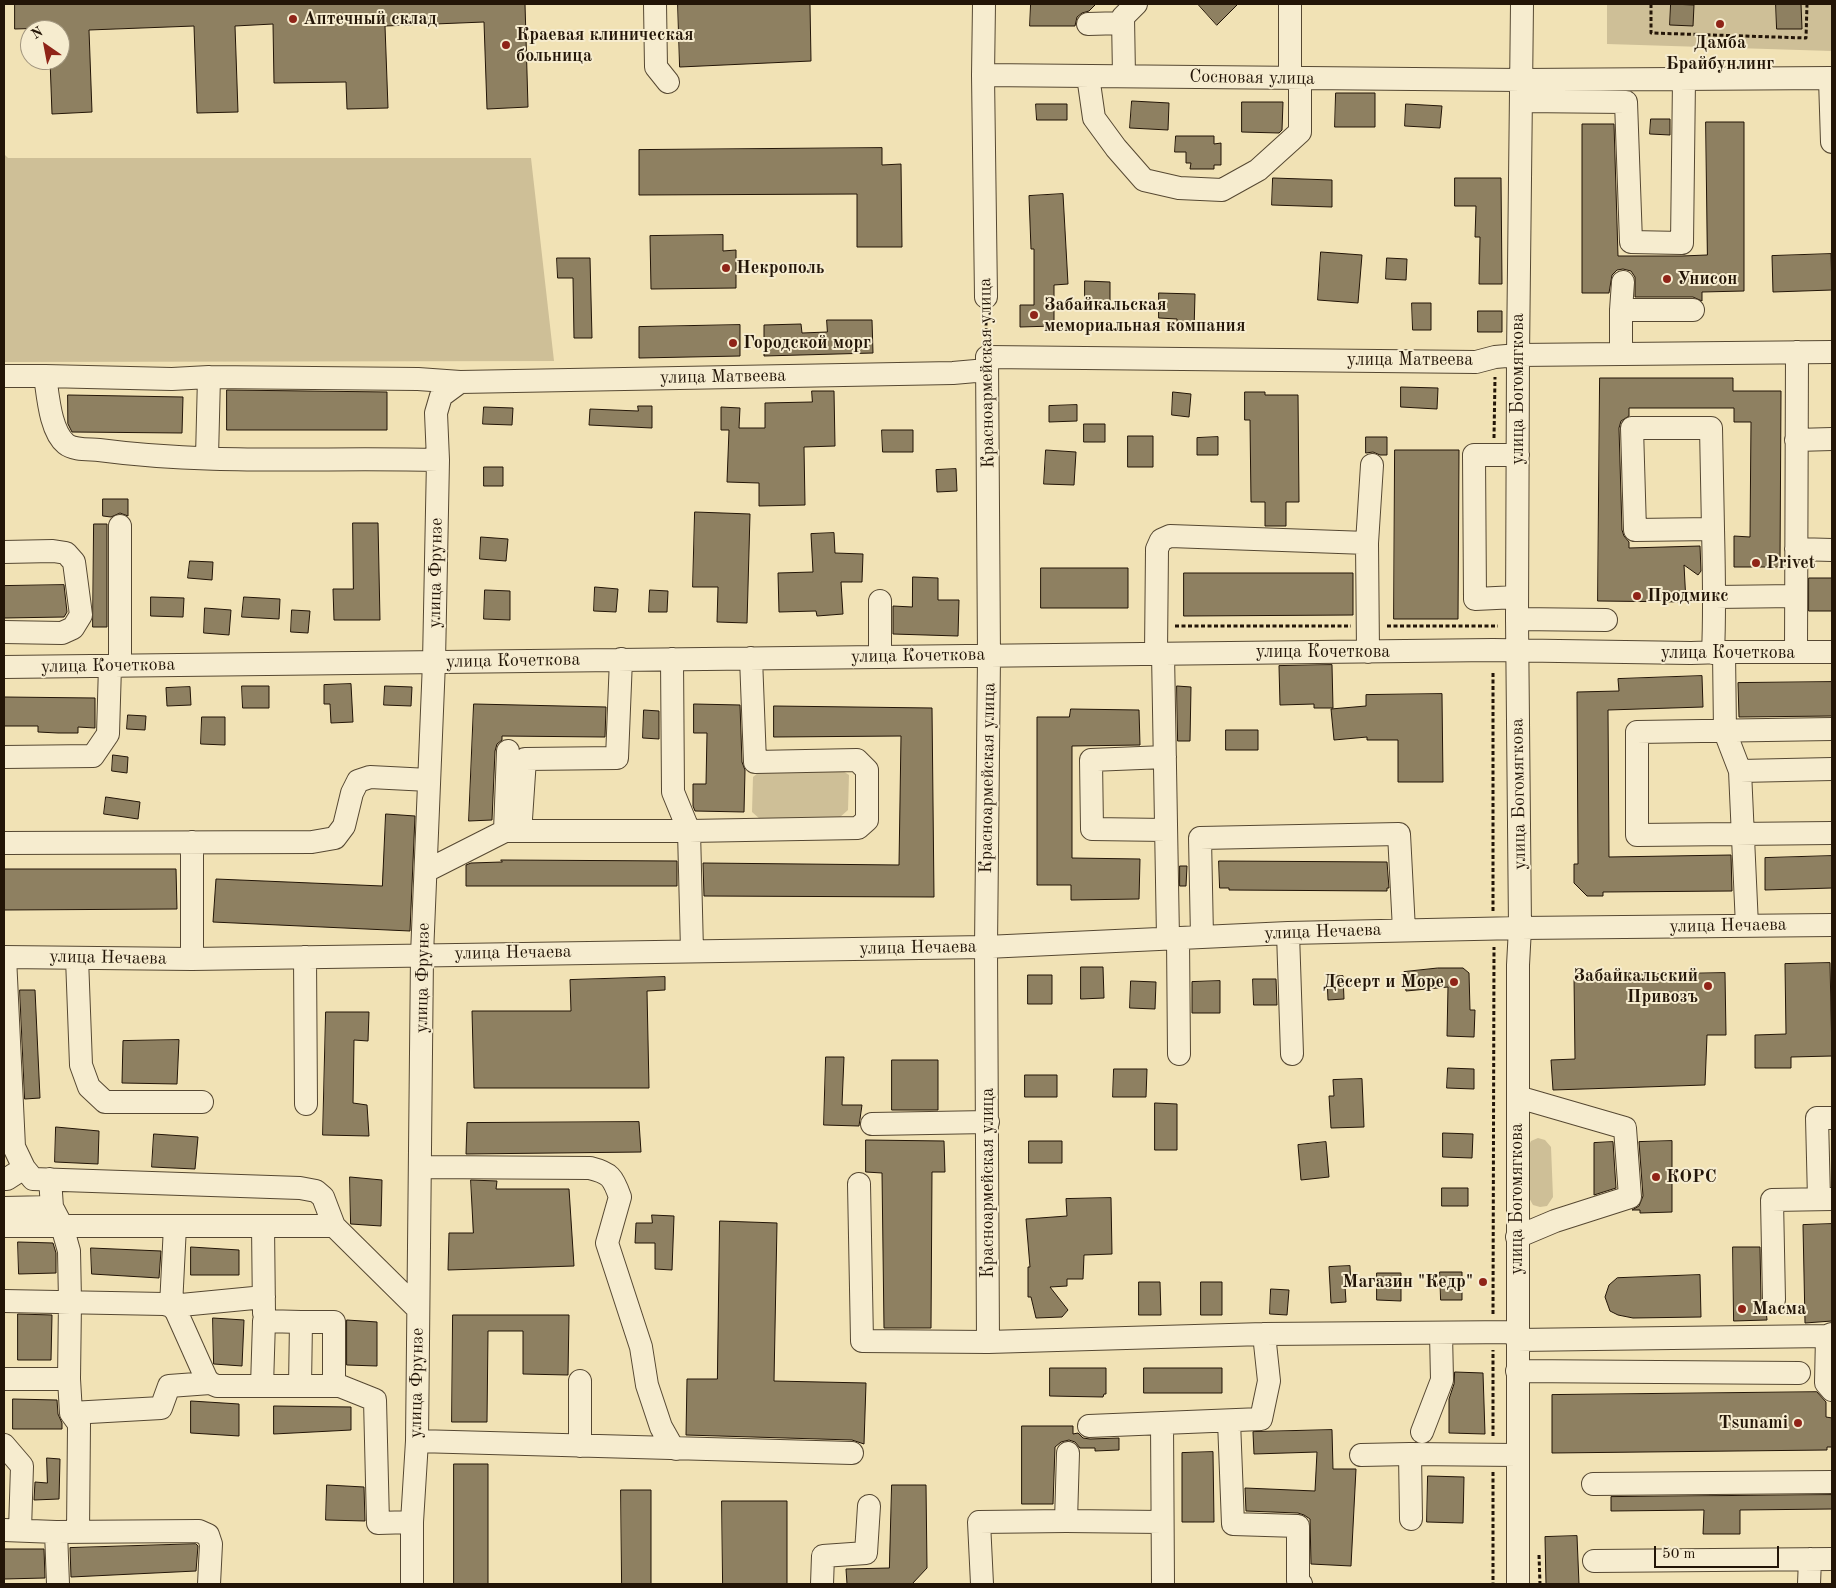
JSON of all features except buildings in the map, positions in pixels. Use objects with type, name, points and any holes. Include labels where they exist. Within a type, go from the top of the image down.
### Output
[{"type":"street","points":[[656,4],[656,67],[668,82]]},
{"type":"street","name":"Красноармейская улица","points":[[984,4],[986,297]]},
{"type":"street","points":[[1124,76],[1123,17],[1136,4]]},
{"type":"street","points":[[1088,76],[1094,118],[1116,148],[1144,180],[1179,188],[1222,190],[1258,170],[1300,132],[1290,4]]},
{"type":"street","name":"улица Богомягкова","points":[[1518,1584],[1517,1237],[1518,965],[1520,928],[1517,608],[1522,4]]},
{"type":"street","points":[[1088,24],[1123,23]]},
{"type":"street","name":"Сосновая улица","points":[[983,75],[1295,78],[1521,91]]},
{"type":"street","points":[[1521,91],[1684,80],[1831,78],[1832,142]]},
{"type":"street","points":[[1521,91],[1626,102],[1631,242],[1682,243],[1684,80]]},
{"type":"street","points":[[1621,353],[1623,282]]},
{"type":"street","points":[[1621,310],[1693,310]]},
{"type":"street","points":[[1796,352],[1796,652]]},
{"type":"street","name":"улица Матвеева","points":[[4,376],[172,379],[209,377],[418,379],[460,382],[944,373],[987,363],[1476,362],[1495,356],[1518,355],[1832,352]]},
{"type":"street","name":"Красноармейская улица","points":[[987,363],[989,656],[986,947],[988,1342]]},
{"type":"street","points":[[45,376],[54,424],[60,438],[68,446],[119,453],[222,459],[438,460]]},
{"type":"street","points":[[207,457],[209,377]]},
{"type":"street","name":"улица Фрунзе","points":[[412,1584],[412,1522],[417,1441],[422,955],[434,662],[438,460],[436,413],[441,396],[460,382]]},
{"type":"street","points":[[1713,529],[1635,530],[1632,428],[1711,428],[1715,596],[1719,652],[1725,732],[1740,771],[1747,926]]},
{"type":"street","points":[[1796,440],[1832,439]]},
{"type":"street","points":[[1518,455],[1474,456],[1475,598],[1517,608],[1606,620]]},
{"type":"street","points":[[1368,652],[1367,543],[1372,465]]},
{"type":"street","points":[[4,757],[93,756],[108,734],[115,666],[120,526]]},
{"type":"street","points":[[1179,1054],[1166,830],[1160,653],[1156,626],[1157,549],[1161,540],[1170,536],[1367,543]]},
{"type":"street","points":[[1796,549],[1832,550]]},
{"type":"street","points":[[4,552],[53,551],[66,553],[74,562],[81,615],[74,628],[62,633],[4,632]]},
{"type":"street","points":[[1715,596],[1796,596]]},
{"type":"street","points":[[880,601],[880,657]]},
{"type":"street","name":"улица Кочеткова","points":[[4,668],[1160,653],[1832,652]]},
{"type":"street","points":[[505,831],[689,831],[858,828],[867,820],[867,770],[857,760],[755,762],[752,658]]},
{"type":"street","points":[[426,871],[505,831],[521,819],[525,759],[617,758],[621,659]]},
{"type":"street","points":[[672,659],[673,792],[689,831],[692,951]]},
{"type":"street","points":[[1832,729],[1637,732],[1637,835],[1832,832]]},
{"type":"street","points":[[505,831],[508,751]]},
{"type":"street","points":[[1165,757],[1091,760],[1092,829],[1166,830]]},
{"type":"street","points":[[1740,771],[1832,770]]},
{"type":"street","points":[[4,843],[312,842],[335,838],[344,826],[352,793],[358,781],[370,777],[429,780]]},
{"type":"street","points":[[689,831],[707,817]]},
{"type":"street","points":[[1202,937],[1200,838],[1399,834],[1404,930]]},
{"type":"street","points":[[192,842],[192,959]]},
{"type":"street","name":"улица Нечаева","points":[[5,957],[192,959],[986,947],[1288,933],[1492,928],[1832,925]]},
{"type":"street","points":[[1288,933],[1292,1054]]},
{"type":"street","points":[[5,957],[14,1147],[24,1168],[33,1179],[300,1188],[316,1191],[324,1197],[334,1226],[418,1309]]},
{"type":"street","points":[[305,957],[306,1104]]},
{"type":"street","points":[[77,958],[80,1065],[88,1087],[105,1102],[202,1102]]},
{"type":"street","points":[[1517,1237],[1555,1220],[1630,1196],[1625,1128],[1518,1097]]},
{"type":"street","points":[[1774,1300],[1772,1200],[1826,1199],[1817,1118],[1832,1118]]},
{"type":"street","points":[[872,1124],[988,1122]]},
{"type":"street","points":[[4,1179],[24,1168]]},
{"type":"street","points":[[420,1168],[590,1168],[611,1177],[620,1197],[607,1243],[642,1347],[647,1385],[661,1427],[670,1443],[676,1449]]},
{"type":"street","points":[[50,1179],[57,1217],[69,1251],[69,1379],[71,1413],[79,1424],[67,1532],[58,1584]]},
{"type":"street","points":[[859,1184],[862,1341],[988,1342],[1264,1334],[1493,1332],[1517,1336],[1830,1335],[1826,1383],[1832,1390]]},
{"type":"street","points":[[4,1208],[57,1217],[175,1226],[334,1226]]},
{"type":"street","points":[[4,1226],[57,1217]]},
{"type":"street","points":[[175,1226],[171,1306],[176,1311],[210,1383]]},
{"type":"street","points":[[262,1386],[264,1321],[263,1226]]},
{"type":"street","points":[[4,1301],[70,1301],[164,1304],[171,1306],[264,1297]]},
{"type":"street","points":[[264,1321],[334,1322],[334,1386]]},
{"type":"street","points":[[300,1386],[301,1322]]},
{"type":"street","points":[[1422,1432],[1442,1380],[1441,1333]]},
{"type":"street","points":[[1089,1426],[1261,1419],[1269,1381],[1264,1334]]},
{"type":"street","points":[[1517,1371],[1800,1373]]},
{"type":"street","points":[[4,1379],[69,1379]]},
{"type":"street","points":[[580,1381],[580,1446]]},
{"type":"street","points":[[71,1413],[161,1408],[169,1386],[210,1383],[217,1386],[340,1386],[375,1400],[378,1523],[412,1522]]},
{"type":"street","points":[[1229,1421],[1233,1524],[1298,1526],[1298,1580],[1301,1584]]},
{"type":"street","points":[[1162,1423],[1163,1584]]},
{"type":"street","points":[[417,1441],[852,1453]]},
{"type":"street","points":[[4,1444],[22,1466],[12,1530],[67,1532],[199,1531],[208,1535],[211,1544],[209,1584]]},
{"type":"street","points":[[1066,1521],[1068,1453]]},
{"type":"street","points":[[1410,1454],[1411,1519]]},
{"type":"street","points":[[1361,1455],[1517,1455]]},
{"type":"street","points":[[1593,1484],[1832,1482]]},
{"type":"street","points":[[822,1584],[822,1556],[866,1552],[869,1506]]},
{"type":"street","points":[[982,1584],[980,1522],[1162,1522]]},
{"type":"street","points":[[1594,1561],[1832,1559]]},
{"type":"street","points":[[1809,1584],[1810,1560]]},
{"type":"path","points":[[1651,4],[1650,33],[1806,38],[1807,4]]},
{"type":"path","name":"Красноармейская улица","points":[[986,297],[987,363]]},
{"type":"path","points":[[1156,626],[1493,626]]},
{"type":"path","points":[[1493,672],[1494,1584]]},
{"type":"shaded area","name":"Дамба Брайбунлинг","points":[[1607,4],[1832,4],[1832,51],[1607,44]]},
{"type":"shaded area","points":[[4,154],[8,158],[531,158],[554,361],[4,362]]},
{"type":"shaded area","points":[[837,767],[849,775],[848,810],[839,818],[760,819],[752,812],[753,777],[763,769]]},
{"type":"shaded area","points":[[1538,1138],[1545,1140],[1551,1147],[1553,1197],[1547,1206],[1540,1207],[1533,1205],[1528,1196],[1528,1147],[1531,1141]]},
{"type":"place","name":"Аптечный склад","points":[[293,19]]},
{"type":"place","name":"Дамба Брайбунлинг","points":[[1720,24]]},
{"type":"place","name":"Краевая клиническая больница","points":[[506,45]]},
{"type":"place","name":"Некрополь","points":[[726,268]]},
{"type":"place","name":"Унисон","points":[[1667,279]]},
{"type":"place","name":"Забайкальская мемориальная компания","points":[[1034,315]]},
{"type":"place","name":"Городской морг","points":[[733,343]]},
{"type":"place","name":"Privet","points":[[1756,563]]},
{"type":"place","name":"Продмикс","points":[[1637,596]]},
{"type":"place","name":"Десерт и Море","points":[[1454,982]]},
{"type":"place","name":"Забайкальский Привозъ","points":[[1708,986]]},
{"type":"place","name":"КОРС","points":[[1656,1177]]},
{"type":"place","name":"Магазин \"Кедр\"","points":[[1483,1282]]},
{"type":"place","name":"Масма","points":[[1742,1309]]},
{"type":"place","name":"Tsunami","points":[[1798,1423]]}]
